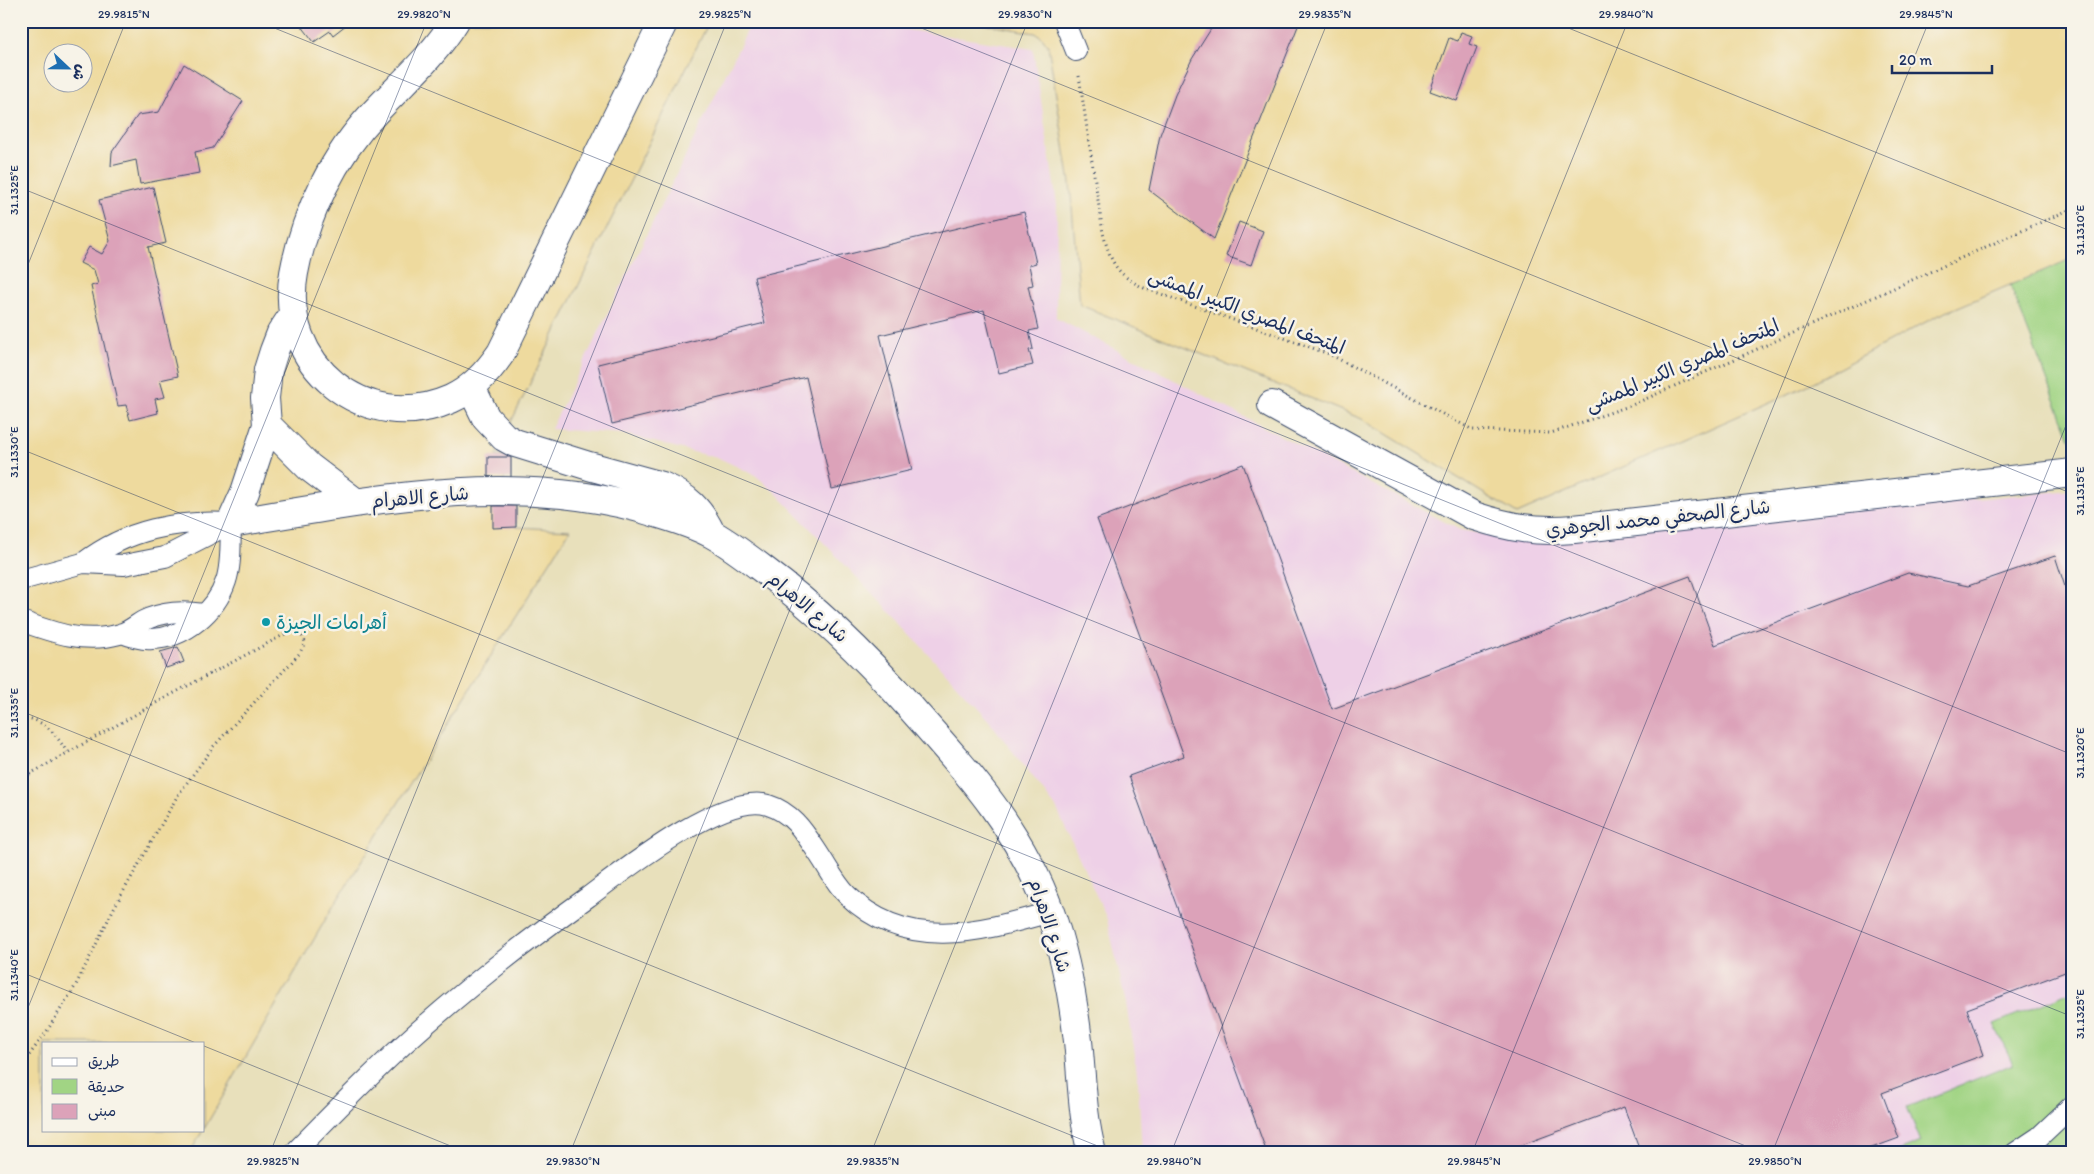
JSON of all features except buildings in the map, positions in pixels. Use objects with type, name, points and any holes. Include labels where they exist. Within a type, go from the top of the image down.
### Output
[{"type":"street","points":[[455,21],[427,60],[375,112],[352,139],[332,170],[316,203],[294,272],[293,315],[301,342],[315,366],[334,385],[352,397],[371,405],[392,409],[433,406],[453,398],[470,388],[488,372],[501,353],[664,21]]},
{"type":"street","points":[[231,524],[248,483],[267,425],[265,398],[268,370],[281,333],[293,315]]},
{"type":"street","points":[[470,388],[486,418],[504,437],[515,443],[554,456],[662,486],[678,493],[693,504],[704,518],[711,533]]},
{"type":"street","name":"شارع الصحفي محمد الجوهري","points":[[1272,405],[1474,516],[1498,524],[1523,529],[1549,531],[1574,529],[2073,473]]},
{"type":"street","points":[[267,425],[309,466],[355,502]]},
{"type":"street","name":"شارع الاهرام","points":[[231,524],[355,502],[416,496],[501,491],[561,492],[600,498],[675,518],[711,533],[782,583],[878,670],[973,778],[997,809],[1031,868],[1050,912],[1063,954],[1078,1039],[1085,1126],[1092,1153]]},
{"type":"street","name":"شارع الاهرام","points":[[1074,1153],[1085,1126]]},
{"type":"lane","points":[[1064,21],[1076,51]]},
{"type":"lane","points":[[84,563],[100,550],[136,533],[181,523],[231,524]]},
{"type":"lane","points":[[21,580],[84,563],[124,565],[165,557],[231,524]]},
{"type":"lane","points":[[21,621],[70,637],[105,637],[122,633],[161,614],[176,612],[204,614],[218,598],[227,579],[231,524]]},
{"type":"lane","points":[[294,1153],[348,1097],[406,1043],[465,990],[528,941],[622,869],[656,847],[726,810],[745,803],[766,804],[785,812],[800,826],[845,893],[883,921],[905,929],[929,934],[994,928],[1050,912]]},
{"type":"lane","points":[[2019,1152],[2039,1137],[2073,1106]]},
{"type":"path","name":"المتحف المصري الكبير الممشى","points":[[1076,51],[1103,233],[1108,253],[1116,269],[1130,281],[1144,288],[1329,354],[1473,430],[1551,433],[1632,405],[2073,208]]},
{"type":"path","points":[[21,778],[287,633],[299,632],[303,637],[305,642],[300,653],[214,746],[178,795],[114,908],[76,985],[45,1034],[21,1066]]},
{"type":"path","points":[[21,716],[38,721],[49,728],[58,736],[67,752]]},
{"type":"shaded area","points":[[752,21],[849,21],[1033,49],[1057,204],[1056,318],[1460,530],[1519,540],[2073,490],[2073,1153],[1142,1153],[1138,1080],[1126,1003],[1107,919],[1057,809],[990,722],[893,615],[776,493],[755,475],[721,459],[623,434],[551,429]]},
{"type":"green space","points":[[2073,258],[2073,446],[2010,285]]},
{"type":"green space","points":[[2073,991],[2073,1153],[1894,1153],[1921,1142],[1907,1107],[2013,1064],[1994,1024]]},
{"type":"sand","name":"أهرامات الجيزة","points":[[21,21],[711,21],[511,422],[496,456],[511,457],[501,491],[503,506],[516,506],[516,527],[570,530],[331,910],[205,1127],[205,1042],[42,1042],[42,1132],[202,1132],[190,1153],[21,1153]]},
{"type":"sand","points":[[967,21],[2073,21],[2073,258],[1937,316],[1806,386],[1517,514],[1362,419],[1080,305],[1070,183],[1048,45],[1041,36],[1035,33]]},
{"type":"place","name":"أهرامات الجيزة","points":[[266,622]]}]
